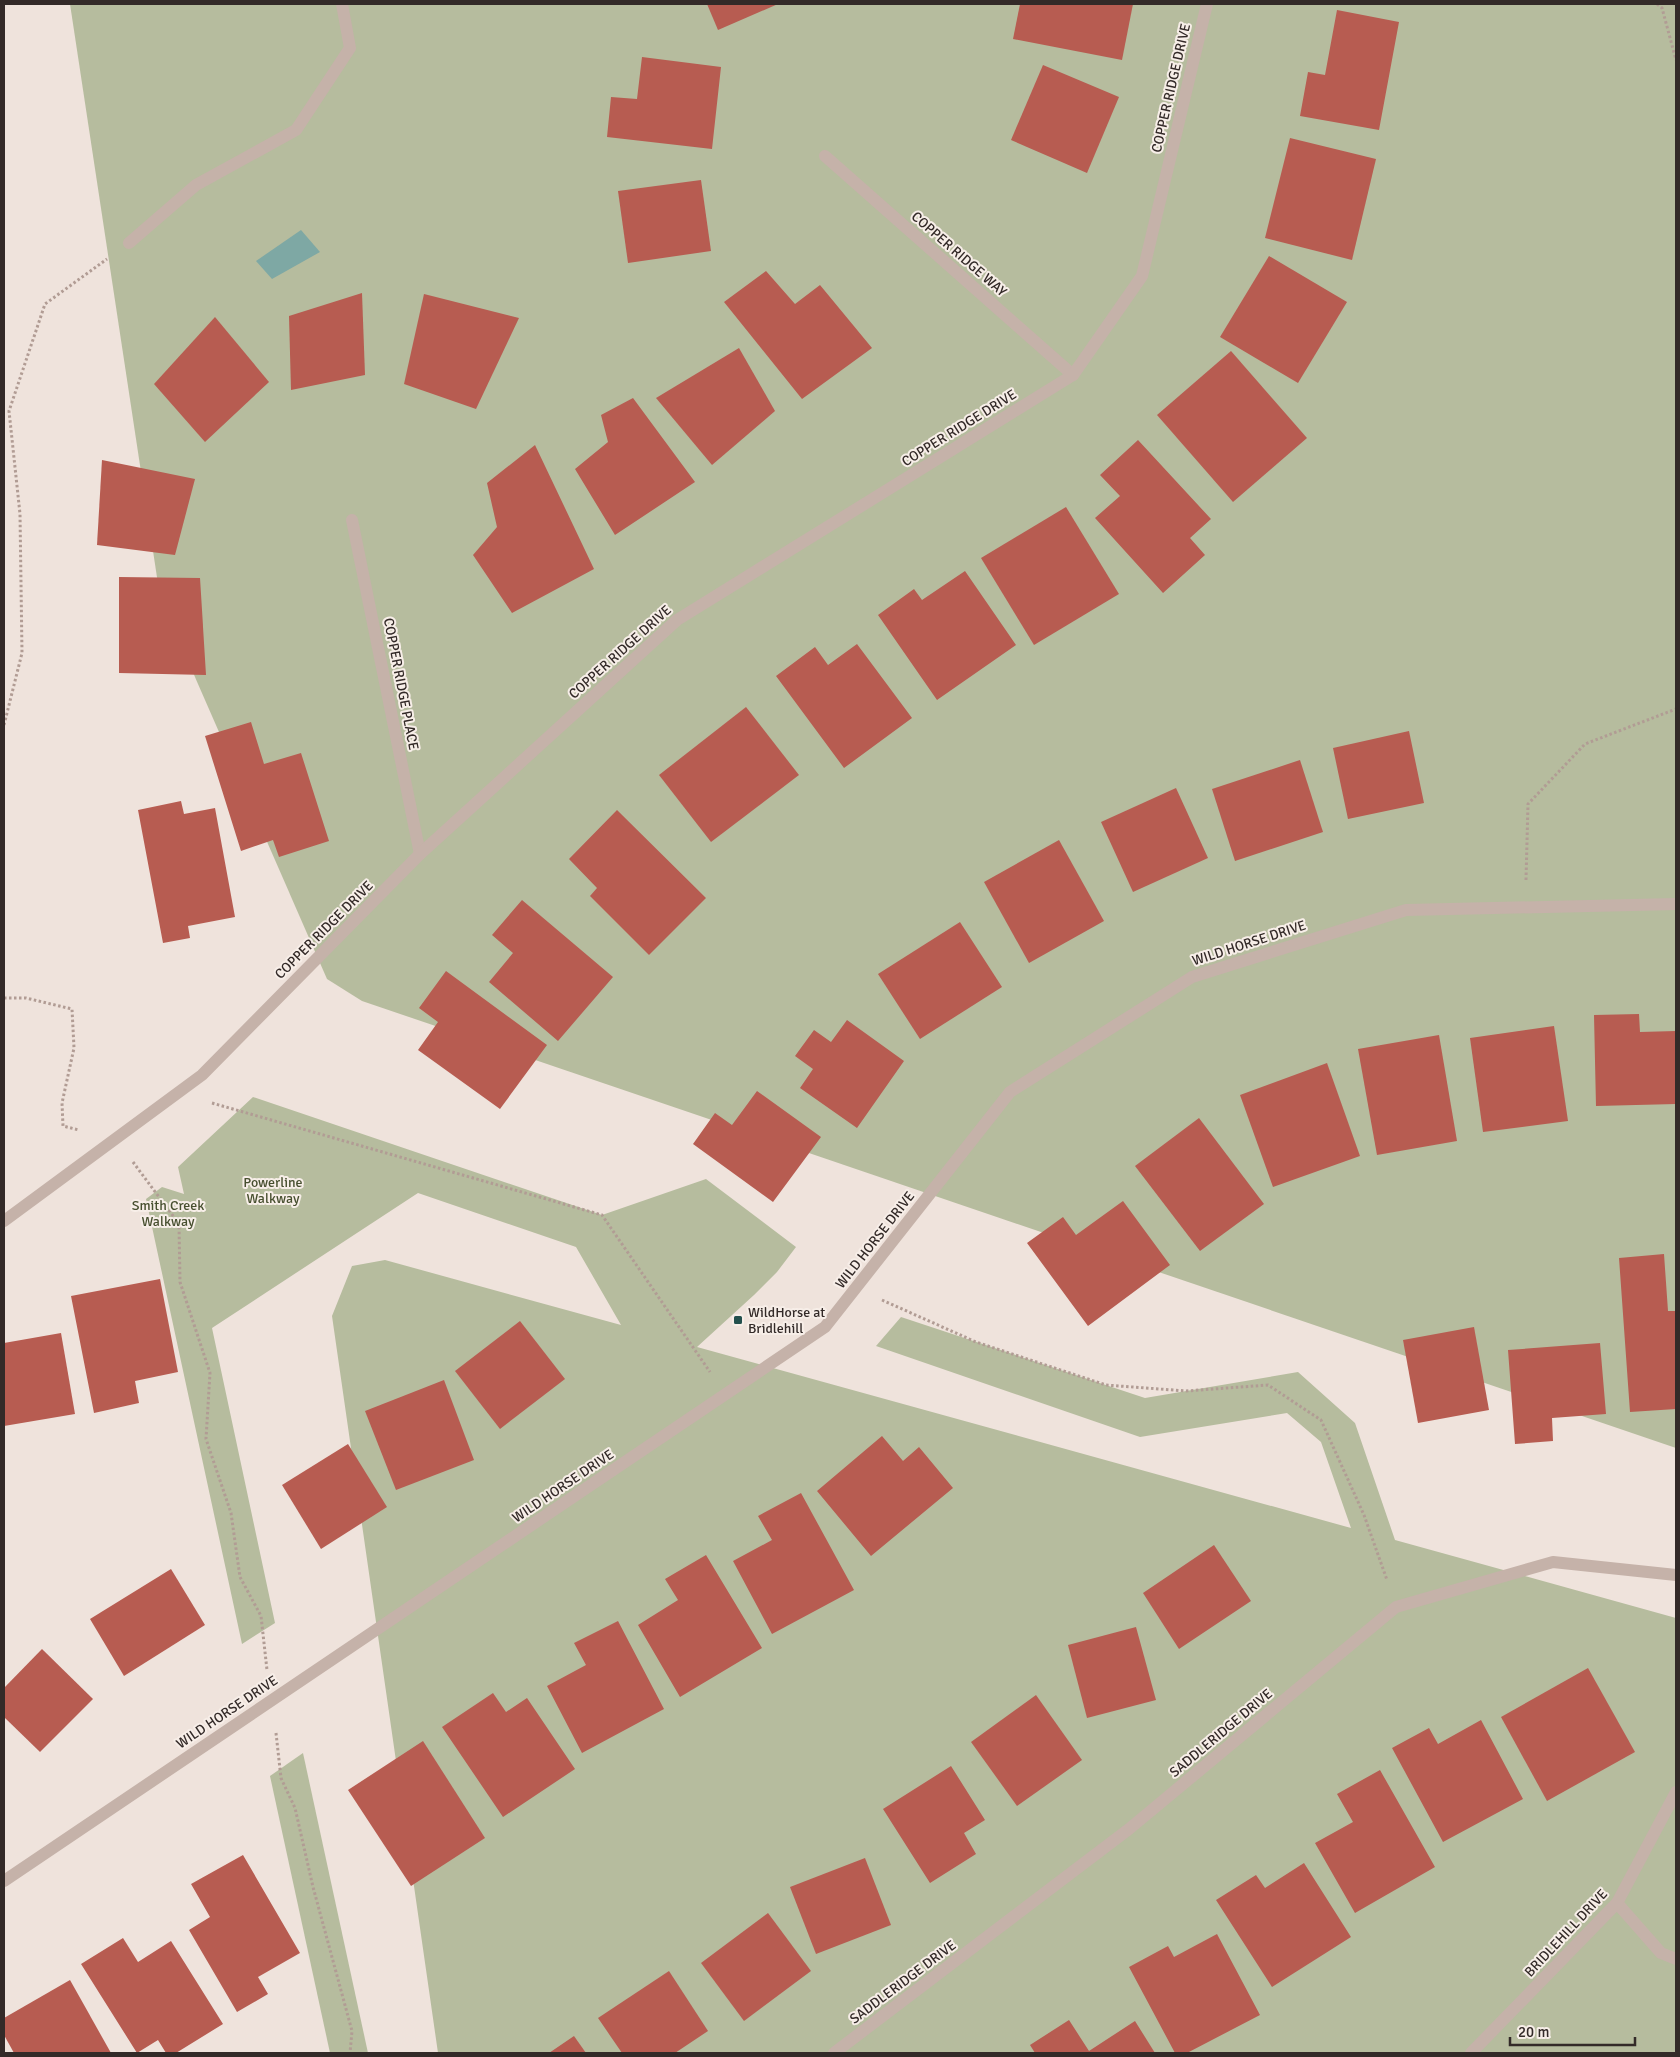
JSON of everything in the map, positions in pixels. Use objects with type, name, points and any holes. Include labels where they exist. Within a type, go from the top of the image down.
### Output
[{"type":"street","points":[[130,243],[196,185],[296,130],[350,48],[342,4]]},
{"type":"street","name":"COPPER RIDGE DRIVE","points":[[4,1221],[202,1075],[420,854],[677,620],[1074,375],[1142,276],[1207,4]]},
{"type":"street","name":"COPPER RIDGE WAY","points":[[824,156],[1074,375]]},
{"type":"street","name":"COPPER RIDGE PLACE","points":[[352,520],[420,854]]},
{"type":"street","name":"WILD HORSE DRIVE","points":[[4,1881],[825,1327],[1010,1092],[1192,977],[1406,910],[1676,904]]},
{"type":"street","name":"SADDLERIDGE DRIVE","points":[[834,2053],[1129,1829],[1396,1607],[1553,1562],[1676,1575]]},
{"type":"street","name":"BRIDLEHILL DRIVE","points":[[1471,2053],[1617,1903],[1676,1792]]},
{"type":"street","points":[[1617,1903],[1661,1953],[1676,1959]]},
{"type":"path","points":[[1657,4],[1662,8],[1676,60]]},
{"type":"path","points":[[4,725],[22,653],[20,514],[9,411],[45,304],[130,243]]},
{"type":"path","points":[[1526,906],[1528,804],[1585,744],[1676,709]]},
{"type":"path","points":[[4,998],[26,998],[72,1009],[74,1048],[62,1103],[63,1126],[115,1139],[179,1224],[180,1282],[210,1373],[206,1439],[231,1513],[240,1577],[261,1616],[281,1778],[295,1808],[313,1887],[352,2031],[350,2053]]},
{"type":"path","points":[[178,1093],[602,1215],[725,1395]]},
{"type":"path","points":[[856,1288],[976,1342],[1106,1385],[1186,1391],[1268,1385],[1321,1420],[1364,1515],[1396,1607]]},
{"type":"green space","points":[[70,4],[1676,4],[1676,1448],[362,1001],[327,979],[160,597]]},
{"type":"green space","points":[[253,1097],[602,1215],[706,1179],[796,1247],[777,1272],[697,1347],[1351,1528],[1321,1442],[1287,1413],[1140,1437],[876,1346],[901,1317],[1145,1398],[1298,1372],[1355,1423],[1395,1540],[1676,1618],[1676,2053],[438,2053],[332,1316],[352,1266],[385,1260],[621,1325],[576,1247],[418,1193],[212,1328],[275,1623],[242,1644],[146,1199],[162,1187],[184,1194],[178,1167]]},
{"type":"green space","points":[[303,1753],[368,2053],[330,2053],[270,1776]]},
{"type":"water","points":[[301,230],[320,252],[272,279],[256,261]]},
{"type":"building","points":[[707,4],[778,4],[718,30]]},
{"type":"building","points":[[1020,4],[1133,4],[1122,60],[1013,39]]},
{"type":"building","points":[[1337,10],[1399,22],[1379,130],[1300,116],[1308,72],[1325,75]]},
{"type":"building","points":[[642,57],[721,67],[712,149],[607,137],[611,97],[637,99]]},
{"type":"building","points":[[1043,65],[1119,97],[1087,173],[1011,140]]},
{"type":"building","points":[[1290,138],[1376,159],[1352,260],[1265,238]]},
{"type":"building","points":[[701,180],[711,251],[628,263],[618,191]]},
{"type":"building","points":[[1269,256],[1347,302],[1298,383],[1220,337]]},
{"type":"building","points":[[766,271],[795,304],[820,285],[872,348],[802,399],[724,302]]},
{"type":"building","points":[[362,293],[365,375],[291,390],[289,316]]},
{"type":"building","points":[[424,294],[519,318],[476,409],[404,384]]},
{"type":"building","points":[[215,317],[269,382],[205,442],[154,384]]},
{"type":"building","points":[[739,348],[775,411],[712,465],[656,398]]},
{"type":"building","points":[[1231,351],[1307,438],[1233,502],[1157,415]]},
{"type":"building","points":[[633,398],[695,482],[615,535],[575,469],[608,442],[601,415]]},
{"type":"building","points":[[1138,440],[1211,519],[1190,538],[1205,555],[1163,593],[1095,518],[1120,496],[1100,475]]},
{"type":"building","points":[[535,445],[594,569],[512,613],[473,555],[497,527],[487,483]]},
{"type":"building","points":[[102,460],[195,479],[175,555],[97,545]]},
{"type":"building","points":[[1066,507],[1119,594],[1034,645],[981,558]]},
{"type":"building","points":[[965,571],[1016,645],[937,700],[878,615],[914,589],[922,600]]},
{"type":"building","points":[[119,577],[200,578],[206,675],[119,673]]},
{"type":"building","points":[[857,644],[912,718],[844,768],[776,676],[815,647],[828,665]]},
{"type":"building","points":[[746,707],[799,775],[711,842],[659,775]]},
{"type":"building","points":[[251,722],[264,764],[301,753],[329,841],[279,857],[273,840],[241,851],[205,736]]},
{"type":"building","points":[[1409,731],[1424,803],[1348,819],[1333,748]]},
{"type":"building","points":[[1300,760],[1323,832],[1235,861],[1212,789]]},
{"type":"building","points":[[1176,788],[1208,858],[1133,892],[1101,822]]},
{"type":"building","points":[[181,801],[184,814],[215,808],[235,917],[188,926],[190,938],[163,943],[138,810]]},
{"type":"building","points":[[617,810],[706,898],[649,955],[590,896],[597,888],[569,859]]},
{"type":"building","points":[[1059,840],[1104,921],[1029,963],[984,882]]},
{"type":"building","points":[[522,900],[613,977],[558,1041],[489,982],[513,953],[492,935]]},
{"type":"building","points":[[960,922],[1002,987],[920,1039],[878,974]]},
{"type":"building","points":[[446,971],[547,1045],[500,1109],[418,1050],[438,1022],[419,1008]]},
{"type":"building","points":[[1639,1014],[1640,1032],[1676,1031],[1676,1104],[1596,1106],[1594,1015]]},
{"type":"building","points":[[847,1020],[904,1061],[857,1128],[800,1088],[813,1069],[795,1056],[814,1030],[831,1042]]},
{"type":"building","points":[[1554,1026],[1568,1121],[1483,1132],[1470,1038]]},
{"type":"building","points":[[1439,1035],[1457,1141],[1377,1155],[1358,1049]]},
{"type":"building","points":[[1327,1063],[1360,1156],[1273,1187],[1240,1095]]},
{"type":"building","points":[[757,1091],[821,1137],[773,1202],[693,1144],[715,1113],[732,1125]]},
{"type":"building","points":[[1199,1118],[1264,1204],[1200,1251],[1135,1166]]},
{"type":"building","points":[[1123,1201],[1170,1265],[1088,1326],[1027,1243],[1063,1217],[1076,1235]]},
{"type":"building","points":[[1664,1254],[1668,1311],[1676,1311],[1676,1409],[1630,1412],[1619,1258]]},
{"type":"building","points":[[160,1279],[178,1372],[135,1381],[139,1403],[94,1413],[71,1296]]},
{"type":"building","points":[[520,1321],[565,1379],[500,1429],[455,1371]]},
{"type":"building","points":[[1474,1327],[1489,1410],[1418,1423],[1403,1340]]},
{"type":"building","points":[[61,1333],[75,1414],[4,1426],[4,1343]]},
{"type":"building","points":[[1600,1343],[1606,1414],[1552,1418],[1553,1441],[1515,1444],[1508,1350]]},
{"type":"building","points":[[444,1380],[474,1460],[396,1490],[365,1411]]},
{"type":"building","points":[[882,1436],[903,1461],[919,1447],[953,1488],[871,1556],[817,1491]]},
{"type":"building","points":[[348,1444],[387,1507],[321,1549],[282,1485]]},
{"type":"building","points":[[801,1493],[854,1590],[772,1634],[733,1561],[772,1540],[758,1516]]},
{"type":"building","points":[[1214,1545],[1251,1601],[1179,1649],[1143,1593]]},
{"type":"building","points":[[706,1555],[762,1648],[680,1697],[638,1625],[678,1600],[665,1579]]},
{"type":"building","points":[[171,1569],[205,1625],[124,1676],[90,1619]]},
{"type":"building","points":[[618,1621],[664,1709],[582,1753],[547,1686],[586,1665],[574,1643]]},
{"type":"building","points":[[1136,1627],[1156,1700],[1087,1718],[1068,1645]]},
{"type":"building","points":[[42,1649],[93,1699],[40,1752],[4,1717],[4,1688]]},
{"type":"building","points":[[1588,1668],[1635,1752],[1547,1801],[1501,1717]]},
{"type":"building","points":[[493,1693],[506,1712],[527,1698],[575,1769],[503,1817],[442,1727]]},
{"type":"building","points":[[1036,1695],[1082,1760],[1017,1806],[971,1742]]},
{"type":"building","points":[[1481,1720],[1523,1799],[1443,1842],[1392,1748],[1429,1728],[1438,1744]]},
{"type":"building","points":[[423,1741],[485,1838],[411,1886],[348,1790]]},
{"type":"building","points":[[951,1766],[985,1820],[964,1833],[976,1854],[930,1883],[883,1809]]},
{"type":"building","points":[[1380,1770],[1435,1867],[1355,1913],[1315,1843],[1353,1822],[1337,1794]]},
{"type":"building","points":[[243,1855],[300,1953],[258,1977],[268,1994],[237,2012],[189,1930],[210,1917],[191,1884]]},
{"type":"building","points":[[865,1858],[891,1925],[816,1954],[790,1887]]},
{"type":"building","points":[[1304,1863],[1351,1937],[1272,1987],[1216,1900],[1256,1875],[1265,1888]]},
{"type":"building","points":[[768,1913],[811,1971],[744,2021],[701,1963]]},
{"type":"building","points":[[1217,1934],[1260,2015],[1187,2053],[1175,2053],[1129,1967],[1168,1946],[1174,1957]]},
{"type":"building","points":[[123,1938],[138,1962],[171,1941],[223,2024],[176,2053],[166,2053],[158,2040],[137,2053],[81,1964]]},
{"type":"building","points":[[669,1971],[708,2031],[675,2053],[622,2053],[598,2018]]},
{"type":"building","points":[[70,1980],[111,2053],[14,2053],[4,2035],[4,2018]]},
{"type":"building","points":[[1069,2020],[1089,2051],[1135,2021],[1155,2053],[1035,2053],[1030,2045]]},
{"type":"building","points":[[574,2036],[586,2053],[549,2053]]},
{"type":"place","name":"WildHorse at Bridlehill","points":[[738,1320]]},
{"type":"park label","name":"Powerline Walkway","points":[[273,1190]]},
{"type":"park label","name":"Smith Creek Walkway","points":[[168,1214]]}]
